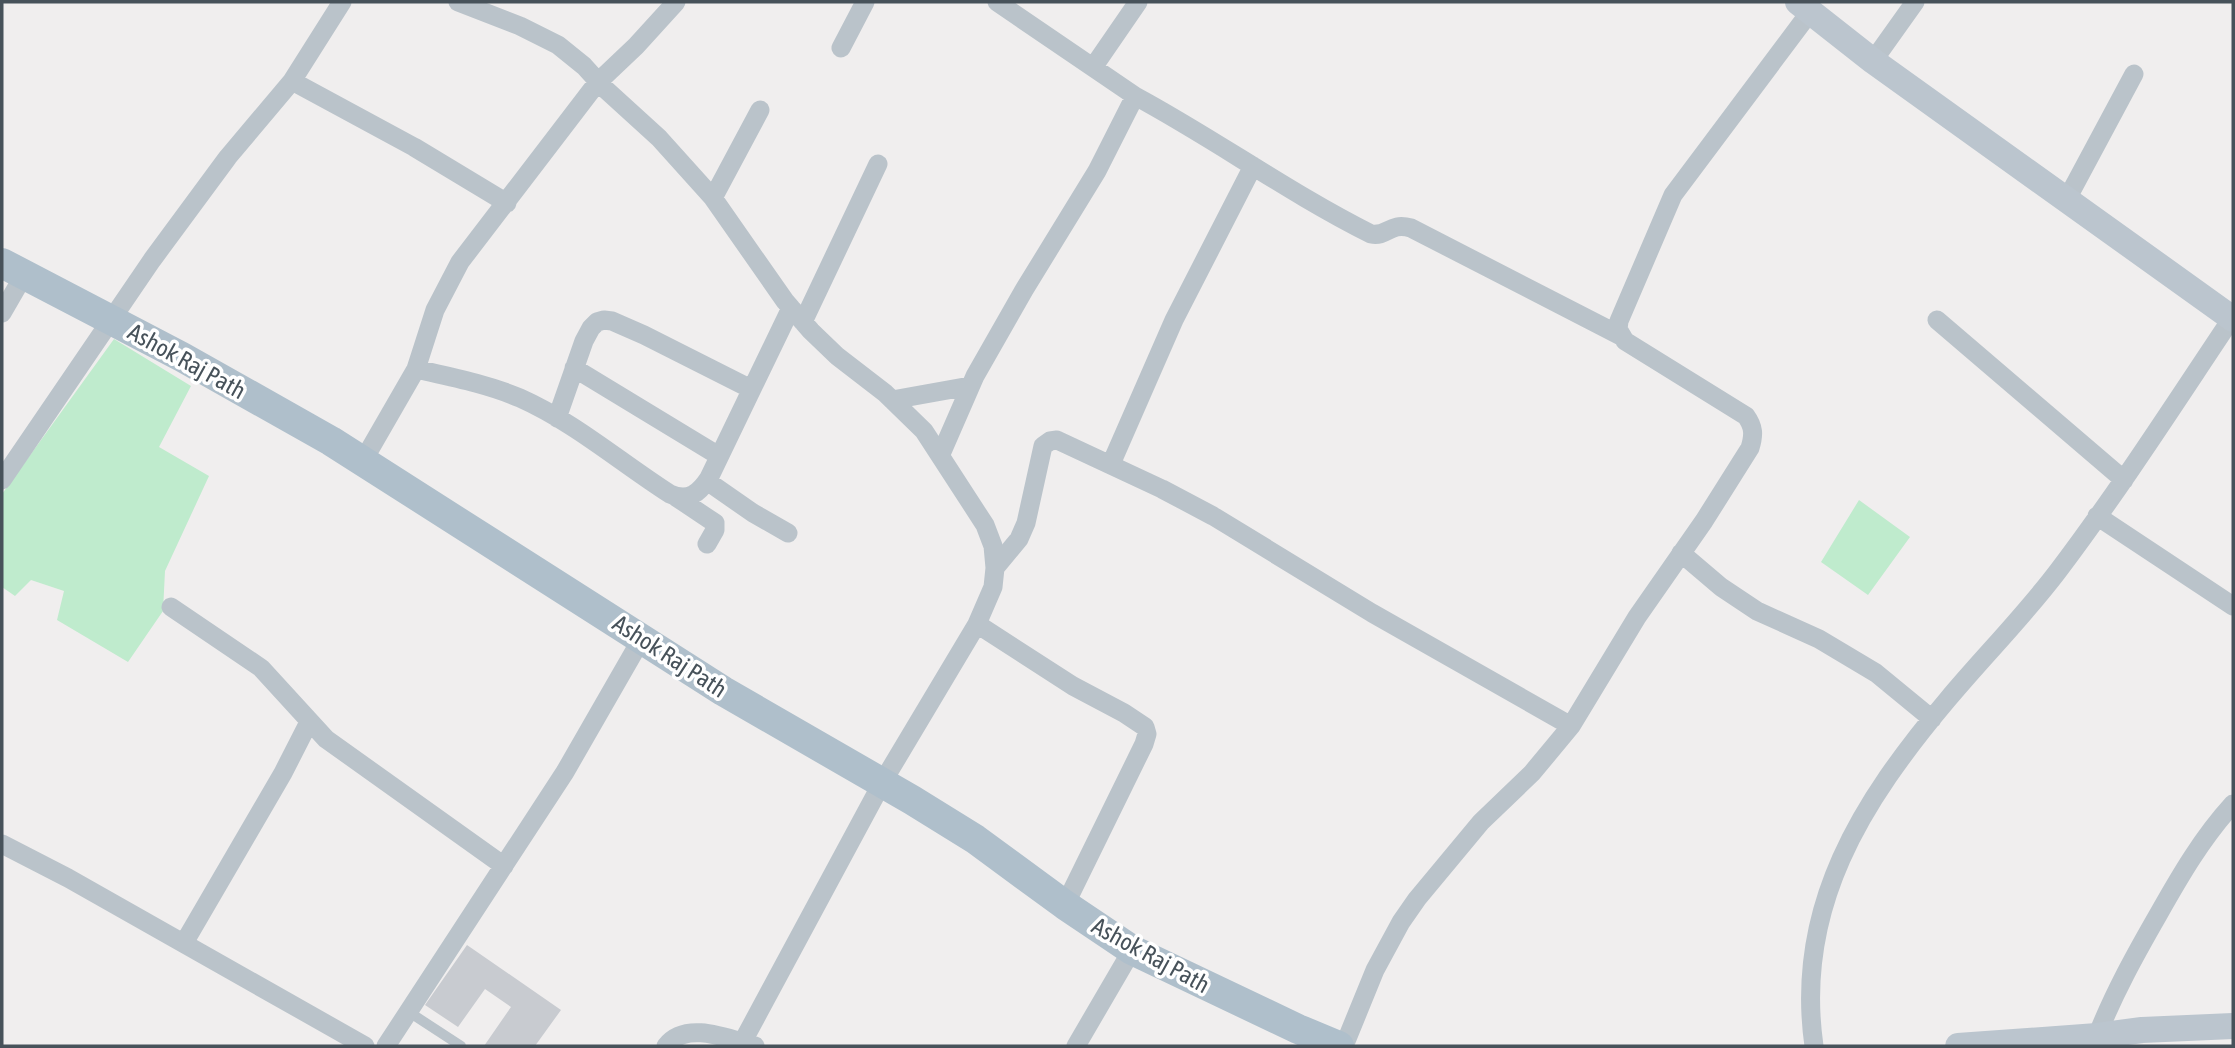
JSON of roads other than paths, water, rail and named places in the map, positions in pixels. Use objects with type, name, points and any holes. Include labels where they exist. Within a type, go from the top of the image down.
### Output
[{"type":"main road","points":[[1804,7],[1873,61],[2233,319]]},
{"type":"main road","name":"Ashok Raj Path","points":[[13,269],[214,375],[363,461],[723,691],[975,839],[1132,950],[1339,1046]]},
{"type":"main road","points":[[1958,1046],[2142,1030],[2233,1027]]},
{"type":"street","points":[[2,480],[152,260],[207,184],[292,81],[342,2]]},
{"type":"street","points":[[458,2],[543,36],[570,54],[659,138],[713,198],[797,315],[837,356],[892,400],[925,431],[985,525],[993,546],[993,587],[976,624],[882,783],[749,1044],[696,1033],[681,1033],[666,1046]]},
{"type":"street","points":[[363,461],[416,369],[435,310],[460,262],[599,82],[676,2]]},
{"type":"street","points":[[841,48],[865,2]]},
{"type":"street","points":[[1094,66],[1138,2]]},
{"type":"street","points":[[1873,61],[1915,2]]},
{"type":"street","points":[[1006,4],[1135,96],[1371,234],[1377,235],[1395,225],[1411,228],[1621,337],[1736,409],[1752,425],[1754,437],[1751,448],[1637,617],[1572,726],[1532,773],[1481,822],[1416,899],[1388,943],[1344,1046]]},
{"type":"street","points":[[1621,337],[1619,321],[1623,309],[1673,195],[1804,7]]},
{"type":"street","points":[[2067,199],[2134,74]]},
{"type":"street","points":[[292,81],[414,147],[507,203]]},
{"type":"street","points":[[941,454],[970,386],[1024,290],[1097,171],[1135,96]]},
{"type":"street","points":[[713,198],[760,110]]},
{"type":"street","points":[[676,497],[692,497],[707,481],[751,389],[797,315],[878,163]]},
{"type":"street","points":[[1111,464],[1174,320],[1253,166]]},
{"type":"street","points":[[2,313],[13,269]]},
{"type":"street","points":[[1814,1046],[1811,1006],[1818,919],[1833,872],[1868,804],[1932,719],[2034,601],[2124,480],[2233,319]]},
{"type":"street","points":[[1937,320],[2124,480]]},
{"type":"street","points":[[557,418],[574,368],[591,328],[597,322],[612,321],[751,389]]},
{"type":"street","points":[[574,368],[719,456]]},
{"type":"street","points":[[416,369],[495,389],[557,418],[715,523],[715,530],[706,544]]},
{"type":"street","points":[[892,400],[970,386]]},
{"type":"street","points":[[995,568],[1023,531],[1044,446],[1050,440],[1057,440],[1213,516],[1372,613],[1572,726]]},
{"type":"street","points":[[707,481],[788,533]]},
{"type":"street","points":[[2097,516],[2233,606]]},
{"type":"street","points":[[1681,553],[1749,606],[1784,625],[1819,639],[1876,673],[1932,719]]},
{"type":"street","points":[[171,607],[261,668],[326,739],[504,866]]},
{"type":"street","points":[[976,624],[1073,686],[1145,727],[1147,734],[1144,744],[1065,905]]},
{"type":"street","points":[[386,1046],[565,772],[642,638]]},
{"type":"street","points":[[184,943],[283,773],[309,722]]},
{"type":"street","points":[[2097,1035],[2130,962],[2176,882],[2189,860],[2233,804]]},
{"type":"street","points":[[2,844],[68,878],[365,1046]]},
{"type":"street","points":[[1076,1046],[1132,950]]},
{"type":"lane","points":[[409,1012],[461,1046]]}]
